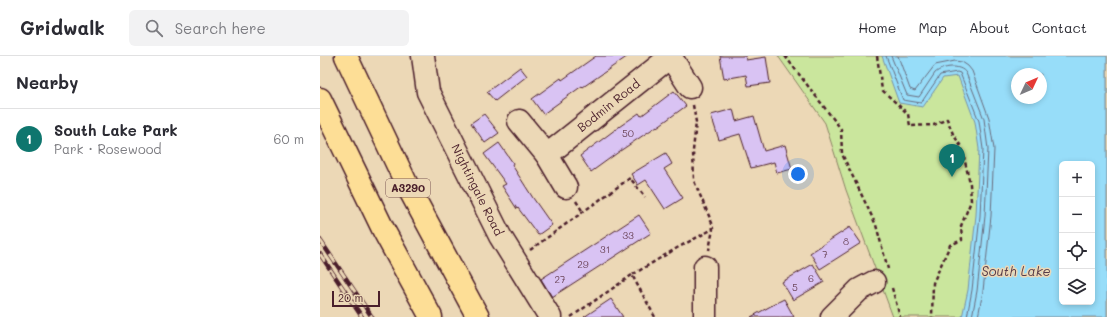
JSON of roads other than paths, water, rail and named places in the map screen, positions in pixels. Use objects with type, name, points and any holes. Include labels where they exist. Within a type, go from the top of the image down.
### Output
[{"type":"main road","name":"A3290","points":[[346,56],[407,185],[478,317]]},
{"type":"main road","name":"A3290","points":[[320,99],[384,231],[431,317]]},
{"type":"street","name":"Nightingale Road","points":[[423,56],[428,92],[500,236],[550,317]]},
{"type":"street","name":"Bodmin Road","points":[[547,155],[670,56],[690,87]]},
{"type":"street","points":[[519,121],[547,155],[566,187]]},
{"type":"street","points":[[705,267],[705,317]]},
{"type":"street","points":[[832,317],[873,281]]},
{"type":"water","name":"South Lake","points":[[882,56],[1107,56],[1107,317],[962,317],[968,290],[976,215],[979,149],[975,122],[958,76],[943,78],[923,107],[899,103]]},
{"type":"railway","points":[[320,240],[372,317]]},
{"type":"railway","points":[[320,254],[362,317]]},
{"type":"place","name":"South Lake Park","points":[[952,177]]}]
